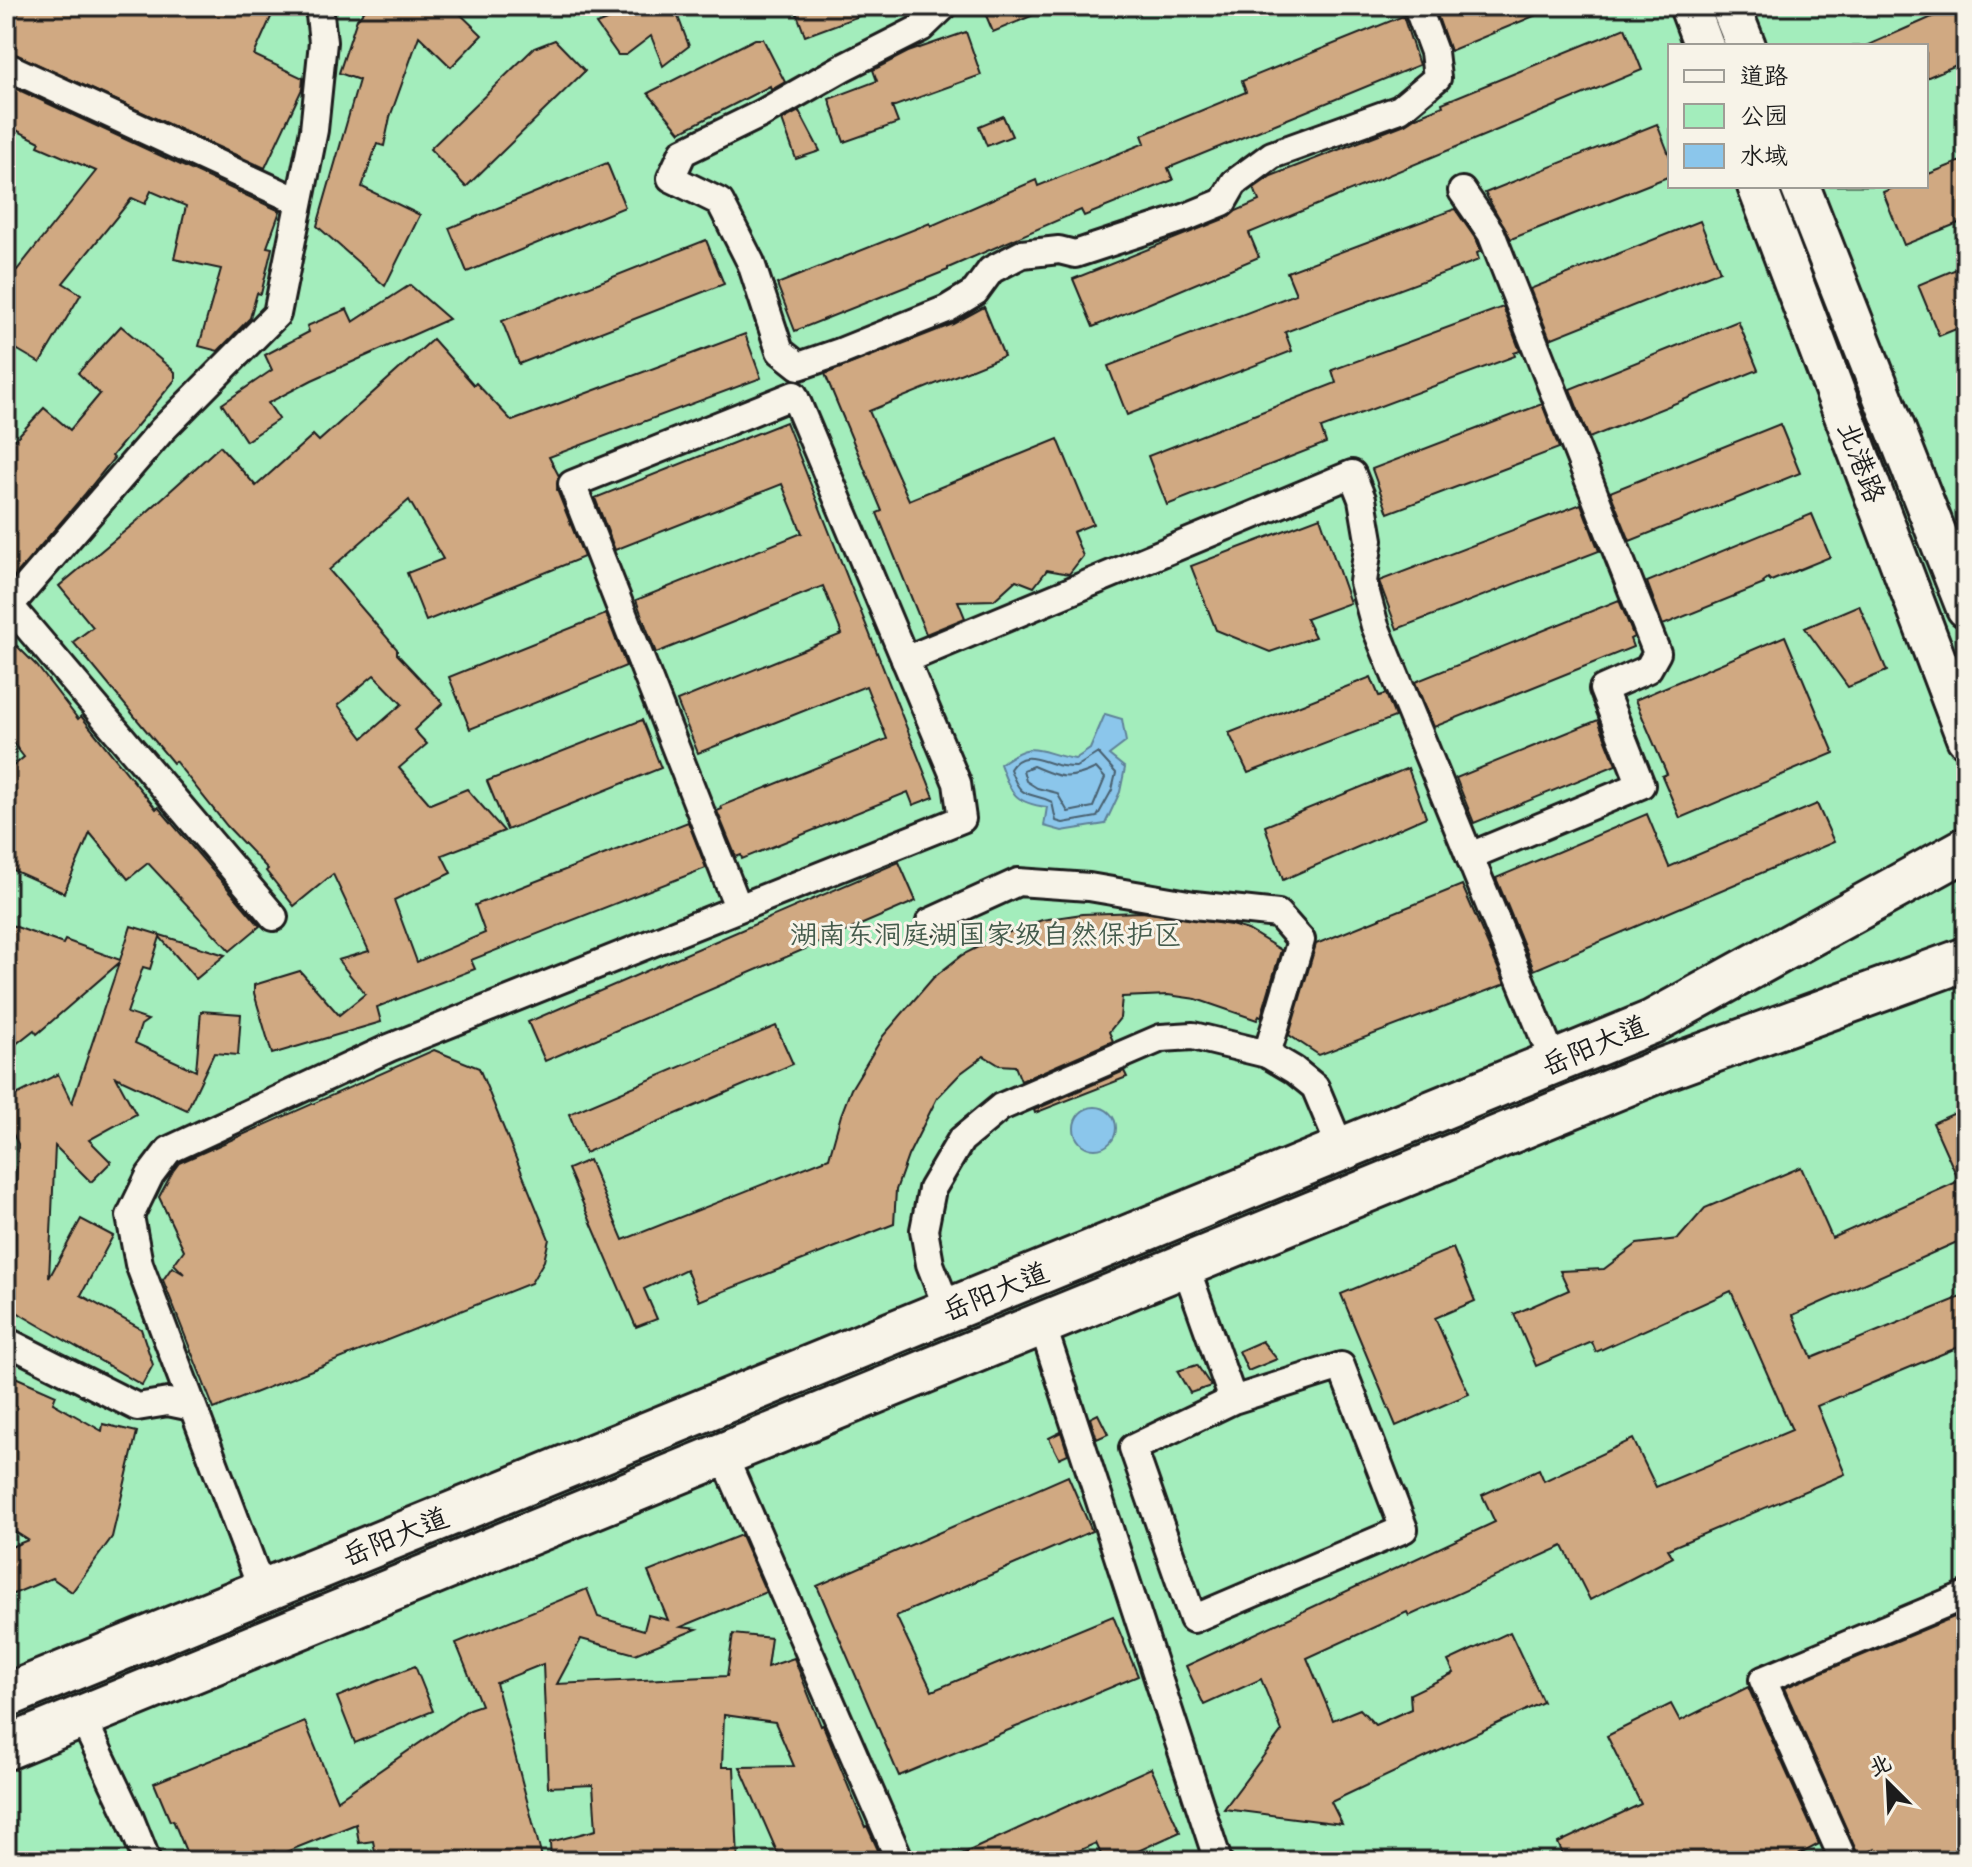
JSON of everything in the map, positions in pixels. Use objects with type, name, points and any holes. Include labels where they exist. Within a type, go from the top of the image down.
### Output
[{"type":"main road","points":[[1689,6],[1703,44]]},
{"type":"main road","points":[[1730,6],[1745,44]]},
{"type":"main road","name":"北港路","points":[[1758,188],[1966,738]]},
{"type":"main road","name":"北港路","points":[[1801,188],[1966,608]]},
{"type":"main road","name":"岳阳大道","points":[[6,1696],[1652,1022],[1966,849]]},
{"type":"main road","name":"岳阳大道","points":[[6,1748],[1664,1069],[1966,959]]},
{"type":"street","points":[[274,917],[8,608],[162,430],[277,314],[314,130],[323,42],[319,6]]},
{"type":"street","points":[[799,366],[780,351],[751,263],[720,202],[671,178],[683,152],[921,28],[944,6]]},
{"type":"street","points":[[799,366],[947,309],[975,292],[991,270],[1022,254],[1059,250],[1075,254],[1223,202],[1234,183],[1272,155],[1400,109],[1437,78],[1434,52],[1417,6]]},
{"type":"street","points":[[6,66],[298,201]]},
{"type":"street","points":[[1462,191],[1491,233],[1657,653],[1648,669],[1603,689],[1641,785],[1470,856]]},
{"type":"street","points":[[262,1590],[139,1264],[130,1216],[150,1175],[169,1150],[389,1048],[962,819],[957,783],[794,395],[799,366]]},
{"type":"street","points":[[738,907],[572,484],[794,395]]},
{"type":"street","points":[[905,660],[1352,474],[1362,499],[1369,540],[1363,582],[1375,626],[1554,1062]]},
{"type":"street","points":[[930,922],[1018,882],[1089,887],[1194,905],[1278,914],[1301,940],[1267,1054]]},
{"type":"street","points":[[948,1310],[930,1264],[924,1230],[932,1189],[961,1140],[1001,1107],[1161,1038],[1193,1036],[1267,1054],[1294,1070],[1315,1087],[1341,1149]]},
{"type":"street","points":[[1185,1265],[1233,1400]]},
{"type":"street","points":[[1042,1324],[1218,1861]]},
{"type":"street","points":[[6,1341],[137,1407],[168,1402],[192,1407]]},
{"type":"street","points":[[1341,1366],[1404,1529],[1193,1619],[1133,1448],[1233,1400],[1341,1366]]},
{"type":"street","points":[[723,1454],[900,1861]]},
{"type":"street","points":[[1844,1861],[1763,1680],[1966,1595]]},
{"type":"street","points":[[82,1717],[147,1861]]},
{"type":"green space","name":"湖南东洞庭湖国家级自然保护区","points":[[6,6],[1966,6],[1966,1861],[6,1861]]},
{"type":"water","points":[[1105,714],[1122,719],[1126,742],[1109,755],[1125,768],[1120,792],[1105,824],[1062,831],[1044,826],[1047,807],[1027,803],[1015,795],[1000,764],[1029,749],[1075,759],[1090,749]]},
{"type":"water","points":[[1095,1107],[1110,1113],[1116,1128],[1110,1143],[1095,1149],[1080,1143],[1074,1128],[1080,1113]]},
{"type":"building","points":[[6,6],[276,6],[254,55],[303,78],[302,89],[265,168],[6,50]]},
{"type":"building","points":[[368,6],[452,6],[482,35],[451,67],[419,36],[390,117],[384,146],[377,144],[362,187],[420,215],[385,286],[317,226],[359,80],[339,73],[357,19]]},
{"type":"building","points":[[643,6],[674,6],[689,46],[663,66],[651,36],[626,55],[618,55],[596,24]]},
{"type":"building","points":[[794,6],[880,6],[881,8],[805,36]]},
{"type":"building","points":[[982,6],[1055,6],[993,32]]},
{"type":"building","points":[[1434,6],[1558,6],[1450,51]]},
{"type":"building","points":[[1957,6],[1966,6],[1966,61],[1928,77],[1928,44],[1871,44]]},
{"type":"building","points":[[1403,16],[1419,65],[1168,168],[1173,180],[1084,216],[1081,210],[948,270],[795,331],[777,284],[930,223],[931,226],[1036,180],[1038,186],[1145,143],[1142,135],[1246,92],[1242,81]]},
{"type":"building","points":[[1625,28],[1642,70],[1249,233],[1259,257],[1093,327],[1073,279],[1229,217],[1259,201],[1254,188],[1271,176],[1405,124],[1443,106],[1442,103]]},
{"type":"building","points":[[966,32],[981,75],[892,107],[898,123],[844,142],[829,99],[877,81],[873,70],[908,52]]},
{"type":"building","points":[[755,39],[763,39],[785,82],[771,90],[770,86],[680,132],[648,93]]},
{"type":"building","points":[[555,40],[585,71],[466,187],[430,149],[534,48]]},
{"type":"building","points":[[6,84],[280,211],[267,247],[272,248],[261,294],[257,293],[250,318],[218,351],[199,346],[221,269],[174,259],[186,206],[151,191],[145,204],[132,198],[63,283],[81,294],[40,363],[6,343],[6,265],[17,270],[96,171],[38,146],[40,142],[6,125]]},
{"type":"building","points":[[799,111],[820,151],[796,159],[782,120]]},
{"type":"building","points":[[1003,116],[1012,136],[987,146],[979,126]]},
{"type":"building","points":[[1657,124],[1668,152],[1668,177],[1511,239],[1485,193]]},
{"type":"building","points":[[1961,161],[1966,174],[1966,220],[1904,245],[1883,192],[1893,188],[1928,188],[1928,174]]},
{"type":"building","points":[[607,163],[625,207],[467,272],[449,228]]},
{"type":"building","points":[[1455,209],[1477,241],[1481,251],[1477,253],[1479,260],[1285,332],[1292,351],[1127,415],[1108,366],[1296,294],[1287,272]]},
{"type":"building","points":[[1700,221],[1720,271],[1550,339],[1530,289]]},
{"type":"building","points":[[706,240],[724,284],[519,364],[502,321]]},
{"type":"building","points":[[1966,265],[1966,325],[1939,336],[1918,285]]},
{"type":"building","points":[[410,285],[449,319],[268,403],[279,419],[246,441],[222,404],[272,370],[265,355],[309,332],[307,326],[347,309],[353,322]]},
{"type":"building","points":[[984,307],[1004,356],[869,411],[909,500],[1058,439],[1093,524],[1073,532],[1083,556],[1069,574],[1047,570],[1034,587],[1016,580],[994,600],[958,601],[965,618],[926,634],[877,513],[882,511],[825,374],[953,324]]},
{"type":"building","points":[[1503,307],[1520,351],[1514,353],[1515,356],[1321,428],[1326,443],[1167,505],[1148,456],[1336,383],[1332,370]]},
{"type":"building","points":[[1738,321],[1758,370],[1589,438],[1570,389]]},
{"type":"building","points":[[121,326],[175,372],[175,380],[85,494],[6,586],[6,449],[44,408],[70,430],[100,394],[78,373]]},
{"type":"building","points":[[745,334],[761,378],[549,457],[559,476],[557,490],[584,557],[426,621],[407,573],[443,559],[409,500],[329,570],[397,649],[397,654],[443,703],[414,730],[427,744],[399,768],[430,804],[467,789],[504,831],[442,855],[451,873],[394,900],[417,962],[485,933],[475,905],[688,822],[706,868],[471,960],[475,969],[377,1007],[381,1022],[272,1054],[254,985],[300,971],[339,1015],[365,994],[338,960],[369,951],[333,874],[294,906],[266,871],[268,869],[227,826],[73,642],[93,627],[59,586],[220,446],[256,486],[313,435],[319,441],[433,339],[512,421]],"holes":[[[374,675],[402,704],[363,738],[338,705]]]},
{"type":"building","points":[[1542,404],[1559,448],[1388,513],[1372,469]]},
{"type":"building","points":[[786,422],[934,797],[913,805],[908,792],[742,859],[741,855],[736,857],[717,811],[722,809],[721,806],[887,739],[866,686],[698,753],[677,701],[842,634],[823,586],[656,653],[636,600],[802,533],[782,484],[615,550],[595,498]]},
{"type":"building","points":[[1780,424],[1800,473],[1630,541],[1610,492]]},
{"type":"building","points":[[1581,504],[1599,551],[1397,629],[1379,581]]},
{"type":"building","points":[[1812,514],[1830,557],[1771,581],[1768,578],[1764,584],[1663,625],[1647,582]]},
{"type":"building","points":[[1320,517],[1350,603],[1306,619],[1315,637],[1270,652],[1216,630],[1191,566]]},
{"type":"building","points":[[1619,600],[1634,637],[1630,639],[1633,647],[1434,727],[1415,682]]},
{"type":"building","points":[[1859,605],[1887,671],[1848,687],[1805,628]]},
{"type":"building","points":[[606,614],[626,666],[470,729],[449,677]]},
{"type":"building","points":[[1785,636],[1834,753],[1680,818],[1662,776],[1667,774],[1635,700]]},
{"type":"building","points":[[17,646],[37,666],[78,719],[81,716],[156,809],[158,807],[260,926],[230,951],[148,863],[128,879],[90,833],[64,893],[6,867],[6,772],[24,757],[6,734],[6,657]]},
{"type":"building","points":[[1371,677],[1379,696],[1386,694],[1395,717],[1248,773],[1229,733]]},
{"type":"building","points":[[642,720],[661,768],[507,830],[487,781]]},
{"type":"building","points":[[1598,720],[1616,765],[1474,823],[1456,778]]},
{"type":"building","points":[[1408,768],[1426,817],[1283,880],[1265,826]]},
{"type":"building","points":[[1817,804],[1834,842],[1534,970],[1496,878],[1647,814],[1669,867]]},
{"type":"building","points":[[899,862],[916,901],[545,1061],[528,1022]]},
{"type":"building","points":[[1462,885],[1505,984],[1319,1055],[1289,1035],[1316,944]]},
{"type":"building","points":[[1142,912],[1231,925],[1248,930],[1281,950],[1261,1017],[1257,1020],[1196,999],[1168,995],[1122,997],[1120,1018],[1109,1032],[1113,1041],[1021,1081],[1015,1066],[999,1065],[984,1056],[961,1073],[937,1098],[908,1156],[896,1190],[894,1224],[699,1301],[686,1269],[644,1289],[657,1319],[636,1327],[568,1169],[589,1160],[623,1240],[829,1158],[851,1089],[883,1036],[933,978],[962,955],[1042,920],[1082,914]]},
{"type":"building","points":[[11,925],[120,960],[131,926],[225,955],[196,979],[160,937],[150,969],[143,967],[127,1013],[148,1020],[141,1025],[135,1043],[196,1071],[201,1011],[241,1014],[238,1055],[214,1053],[187,1110],[116,1077],[136,1114],[89,1140],[111,1162],[91,1182],[55,1146],[49,1278],[81,1219],[113,1236],[81,1295],[141,1329],[153,1365],[142,1385],[6,1304],[6,1259],[13,1264],[18,1144],[6,1120],[6,1100],[58,1074],[72,1103],[119,963],[37,1034],[34,1030],[6,1052],[6,938]]},
{"type":"building","points":[[776,1026],[793,1064],[585,1153],[569,1114]]},
{"type":"building","points":[[434,1050],[479,1068],[549,1239],[544,1261],[531,1283],[214,1409],[163,1280],[172,1267],[184,1274],[174,1264],[184,1250],[159,1197],[173,1171],[179,1163]]},
{"type":"building","points":[[1124,1071],[1127,1077],[1035,1113],[1034,1110]]},
{"type":"building","points":[[1966,1108],[1966,1238],[1793,1315],[1812,1358],[1966,1295],[1966,1344],[1817,1406],[1845,1474],[1668,1549],[1673,1557],[1590,1600],[1563,1546],[1409,1616],[1407,1612],[1307,1658],[1333,1720],[1360,1709],[1375,1725],[1411,1709],[1410,1694],[1454,1673],[1448,1661],[1510,1632],[1543,1702],[1331,1802],[1342,1824],[1224,1809],[1282,1731],[1261,1679],[1204,1705],[1186,1666],[1495,1522],[1482,1495],[1539,1469],[1544,1481],[1633,1439],[1656,1487],[1792,1430],[1731,1291],[1596,1352],[1592,1342],[1536,1366],[1514,1314],[1569,1290],[1560,1271],[1604,1269],[1637,1244],[1678,1239],[1705,1208],[1801,1167],[1832,1238],[1959,1181],[1933,1123]]},
{"type":"building","points":[[1453,1248],[1475,1301],[1435,1318],[1469,1394],[1396,1426],[1341,1294]]},
{"type":"building","points":[[1262,1341],[1277,1359],[1248,1371],[1239,1351]]},
{"type":"building","points":[[1197,1365],[1211,1386],[1190,1393],[1177,1371]]},
{"type":"building","points":[[6,1373],[56,1395],[53,1403],[102,1431],[103,1424],[137,1432],[112,1537],[72,1592],[52,1578],[6,1597],[6,1549],[28,1540],[6,1526]]},
{"type":"building","points":[[1098,1414],[1108,1434],[1097,1439],[1090,1418]]},
{"type":"building","points":[[1061,1432],[1068,1454],[1059,1458],[1049,1438]]},
{"type":"building","points":[[1068,1476],[1092,1531],[896,1616],[932,1691],[1113,1616],[1138,1676],[899,1776],[817,1586]]},
{"type":"building","points":[[741,1535],[766,1592],[681,1627],[697,1629],[635,1654],[581,1639],[557,1684],[727,1676],[733,1634],[771,1638],[767,1667],[794,1658],[865,1827],[883,1861],[781,1861],[740,1767],[794,1766],[775,1722],[724,1715],[722,1767],[734,1767],[738,1861],[551,1861],[550,1842],[596,1830],[593,1785],[548,1787],[543,1664],[496,1683],[543,1861],[377,1861],[373,1841],[359,1843],[356,1824],[276,1856],[274,1851],[249,1861],[190,1861],[154,1783],[305,1722],[337,1800],[469,1709],[481,1705],[456,1643],[587,1589],[598,1617],[644,1630],[648,1615],[668,1620],[648,1572]]},
{"type":"building","points":[[1966,1612],[1966,1861],[1882,1861],[1875,1849],[1859,1857],[1784,1688]]},
{"type":"building","points":[[415,1666],[433,1711],[355,1743],[337,1697]]},
{"type":"building","points":[[1748,1687],[1819,1844],[1787,1861],[1566,1861],[1558,1843],[1641,1804],[1607,1736],[1671,1704],[1680,1721]]},
{"type":"building","points":[[1151,1768],[1180,1832],[1116,1861],[1104,1861],[1096,1843],[1056,1861],[947,1861]]}]
